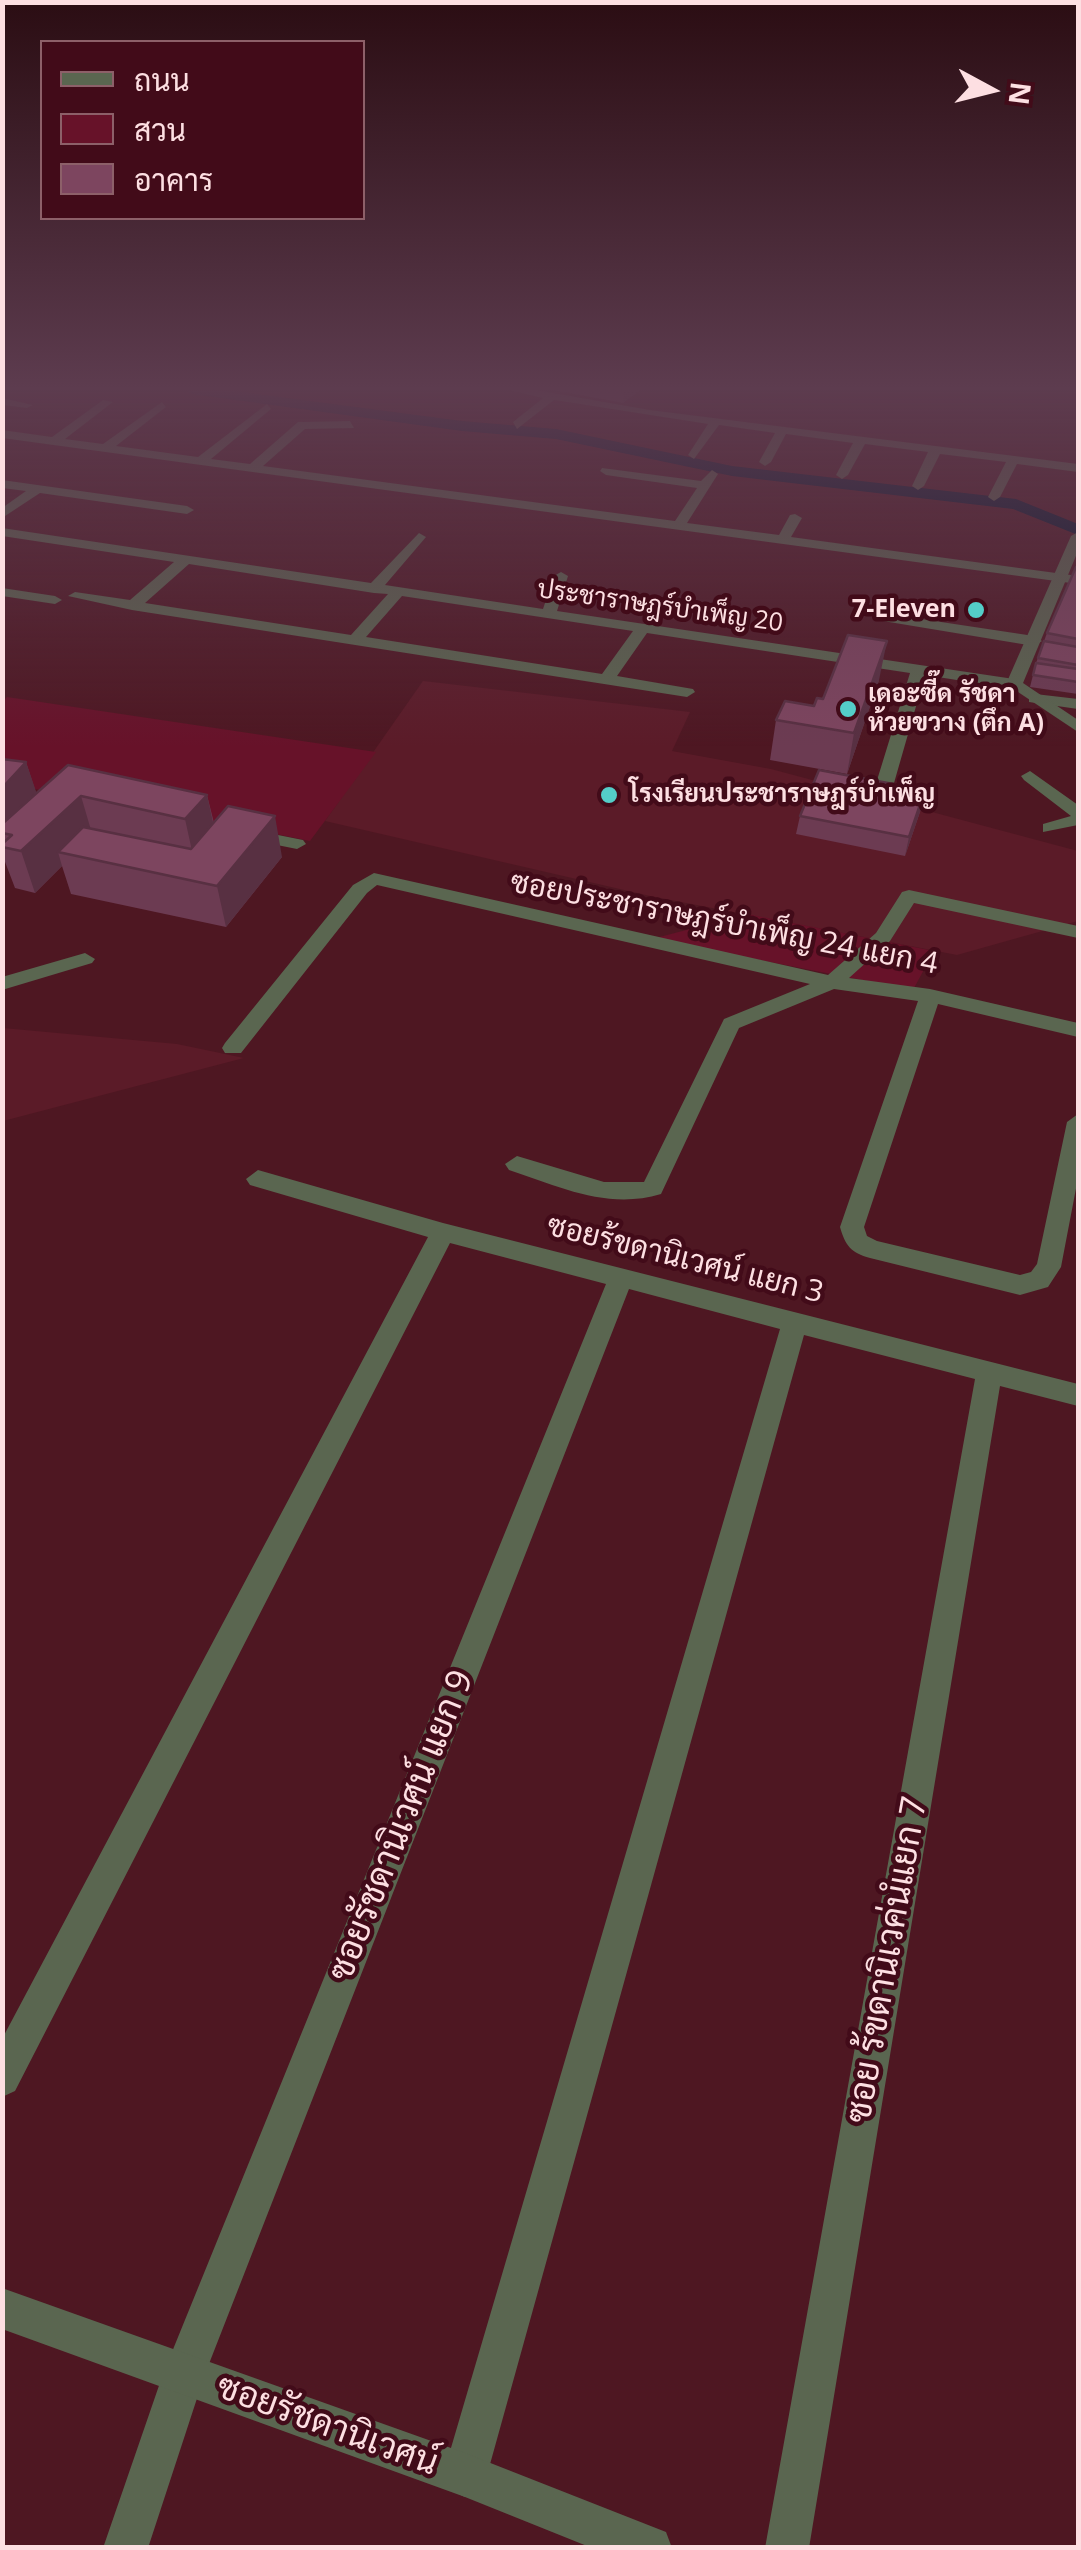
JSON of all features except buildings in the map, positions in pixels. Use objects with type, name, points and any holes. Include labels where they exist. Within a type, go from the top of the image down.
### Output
[{"type":"street","points":[[180,509],[187,510]]},
{"type":"street","points":[[540,509],[1071,579]]},
{"type":"street","points":[[677,528],[689,509]]},
{"type":"street","points":[[782,542],[795,518]]},
{"type":"street","name":"ประชาราษฎร์บำเพ็ญ 20","points":[[2,532],[1014,684]]},
{"type":"street","points":[[374,588],[419,537]]},
{"type":"street","points":[[1078,537],[1071,579],[1014,684],[1078,726]]},
{"type":"street","points":[[132,606],[185,560]]},
{"type":"street","points":[[549,614],[560,576]]},
{"type":"street","points":[[2,592],[54,600]]},
{"type":"street","points":[[355,640],[398,592]]},
{"type":"street","points":[[75,596],[687,692]]},
{"type":"street","points":[[888,618],[1034,641]]},
{"type":"street","points":[[606,680],[644,627]]},
{"type":"street","points":[[883,790],[919,669]]},
{"type":"street","points":[[1035,699],[1078,704]]},
{"type":"street","points":[[1030,776],[1078,817],[1049,828]]},
{"type":"street","points":[[234,832],[296,844]]},
{"type":"street","name":"ซอยประชาราษฎร์บำเพ็ญ 24 แยก 4","points":[[232,1048],[360,890],[374,880],[398,882],[492,908],[755,962],[832,982],[930,996],[1078,1030]]},
{"type":"street","points":[[517,1164],[621,1195],[640,1194],[653,1188],[731,1024],[832,982],[883,937],[909,896],[1078,932]]},
{"type":"street","points":[[2,984],[85,959]]},
{"type":"street","points":[[930,996],[852,1227],[856,1240],[870,1249],[1020,1285],[1038,1280],[1049,1267],[1078,1122]]},
{"type":"street","name":"ซอยร้ขดานิเวศน์ แยก 3","points":[[266,1183],[1078,1395]]},
{"type":"street","points":[[2,2078],[443,1232]]},
{"type":"street","name":"ซอยรัชดานิเวศน์ แยก 9","points":[[125,2548],[184,2374],[621,1277]]},
{"type":"street","points":[[465,2475],[796,1322]]},
{"type":"street","name":"ซอย ร้ขดานิเวค่นํแยก 7","points":[[786,2548],[989,1372]]},
{"type":"street","name":"ซอยรัชดานิเวศน์","points":[[2,2308],[465,2475],[649,2547]]},
{"type":"shaded area","name":"โรงเรียนประชาราษฎร์บำเพ็ญ","points":[[423,681],[690,712],[672,751],[771,769],[1078,851],[1078,921],[957,955],[650,896],[325,821]]},
{"type":"shaded area","points":[[3,1028],[177,1044],[244,1058],[3,1121]]},
{"type":"green space","points":[[7,697],[376,752],[310,841],[87,796],[3,785],[3,701]]},
{"type":"green space","points":[[747,914],[934,951],[913,990],[652,939]]},
{"type":"waterway","points":[[1028,509],[1078,530]]},
{"type":"place","name":"7-Eleven","points":[[976,610]]},
{"type":"place","name":"เดอะซี๊ด รัชดา ห้วยขวาง (ตึก A)","points":[[848,709]]},
{"type":"place","name":"โรงเรียนประชาราษฎร์บำเพ็ญ","points":[[609,795]]}]
